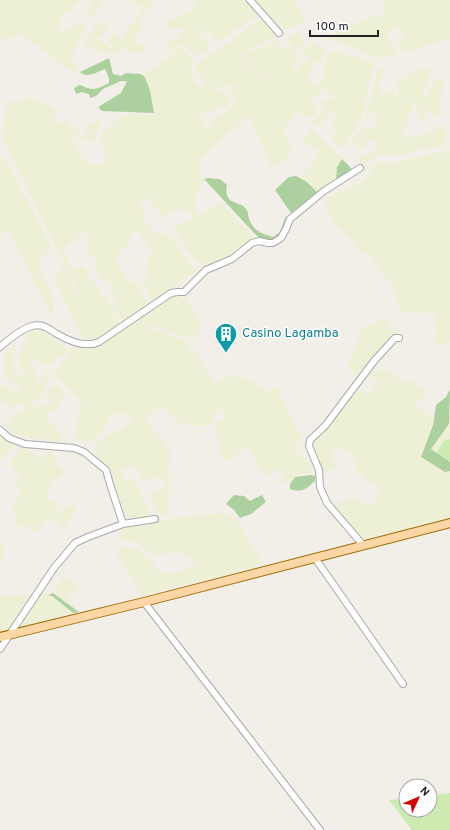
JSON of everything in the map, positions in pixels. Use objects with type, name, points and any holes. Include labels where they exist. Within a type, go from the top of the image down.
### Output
[{"type":"main road","points":[[0,637],[144,602],[450,523]]},
{"type":"street","points":[[250,0],[279,33]]},
{"type":"street","points":[[0,347],[25,329],[32,326],[46,327],[75,342],[94,345],[171,293],[184,292],[206,270],[232,259],[252,242],[259,241],[273,243],[281,238],[290,219],[324,191],[360,168]]},
{"type":"street","points":[[363,546],[327,504],[320,487],[319,470],[309,446],[310,440],[325,426],[374,361],[395,338],[399,338]]},
{"type":"street","points":[[0,430],[9,438],[25,444],[74,448],[84,452],[106,470],[123,524]]},
{"type":"street","points":[[0,649],[54,568],[74,543],[123,524],[155,520]]},
{"type":"street","points":[[315,558],[403,684]]},
{"type":"street","points":[[144,602],[320,830]]},
{"type":"green space","points":[[0,0],[81,0],[62,15],[57,27],[63,34],[68,28],[78,24],[87,25],[79,37],[72,60],[80,72],[72,71],[61,64],[21,33],[4,42],[0,37]]},
{"type":"green space","points":[[94,0],[105,0],[92,18],[85,12]]},
{"type":"green space","points":[[134,0],[154,0],[140,20],[142,25],[136,39],[136,42],[145,46],[146,53],[142,54],[138,51],[129,54],[126,47],[111,55],[102,49],[98,54],[94,47],[83,47],[94,27],[101,25],[104,20],[108,22],[105,28],[106,33],[99,36],[97,40],[103,42],[112,49],[108,39],[113,33],[120,39],[146,5],[135,7]]},
{"type":"green space","points":[[192,0],[246,0],[259,14],[219,42],[206,29],[197,36],[202,42],[207,37],[209,42],[208,50],[198,56],[182,43],[171,51],[166,46],[171,40],[177,38],[183,31],[176,27],[170,30],[167,28],[170,23],[164,21],[167,17],[174,20],[187,12],[193,13],[195,6]]},
{"type":"green space","points":[[255,0],[295,0],[305,22],[278,30]]},
{"type":"green space","points":[[383,0],[450,0],[450,39],[402,53],[399,42],[403,37],[403,33],[397,27],[387,31],[387,36],[389,40],[393,41],[397,54],[379,58],[326,38],[366,19],[384,14]]},
{"type":"green space","points":[[261,19],[276,37],[248,50],[241,57],[286,100],[244,57],[249,53],[280,40],[279,48],[284,50],[292,46],[287,39],[298,31],[300,32],[305,45],[300,48],[296,45],[296,62],[292,66],[296,71],[301,63],[305,63],[309,59],[309,54],[303,58],[300,57],[304,50],[314,41],[317,45],[326,48],[322,62],[313,62],[308,78],[315,87],[318,86],[325,78],[323,73],[328,54],[335,50],[374,63],[362,117],[343,148],[332,141],[332,136],[336,129],[333,126],[334,121],[337,116],[333,112],[324,122],[315,127],[311,121],[324,112],[321,104],[326,99],[337,102],[326,88],[315,96],[311,102],[318,111],[315,114],[305,118],[298,111],[282,130],[285,137],[292,141],[287,160],[271,167],[255,127],[248,115],[200,160],[198,168],[205,180],[196,195],[194,205],[198,215],[215,206],[220,201],[254,237],[240,250],[204,267],[186,249],[174,227],[194,219],[191,213],[177,209],[163,217],[147,196],[140,203],[143,206],[143,216],[155,234],[171,236],[179,249],[197,271],[152,300],[145,286],[148,262],[153,250],[135,230],[129,238],[132,242],[123,248],[115,258],[126,279],[139,286],[148,304],[124,323],[111,304],[115,299],[112,286],[105,279],[99,280],[96,261],[87,252],[86,244],[90,236],[85,231],[67,245],[63,250],[73,269],[83,266],[103,296],[106,297],[121,325],[94,341],[84,340],[54,278],[62,267],[52,248],[41,257],[42,262],[38,268],[55,304],[52,317],[8,231],[0,233],[0,158],[3,157],[79,296],[81,295],[39,214],[1,135],[5,124],[6,104],[29,97],[51,106],[56,112],[53,120],[59,124],[65,119],[84,139],[87,125],[101,120],[95,141],[88,143],[72,134],[77,148],[83,158],[94,166],[98,162],[103,166],[107,157],[104,154],[106,143],[100,142],[101,135],[127,114],[158,116],[154,113],[150,90],[144,76],[181,47],[191,57],[195,58],[191,71],[193,80],[199,86],[206,83],[197,72],[196,65]],"holes":[[[236,80],[231,90],[236,99],[230,109],[218,115],[210,126],[204,127],[199,115],[208,113],[217,107],[225,108],[232,97],[213,86],[230,86]]]},
{"type":"green space","points":[[109,58],[113,74],[121,76],[126,73],[140,74],[144,76],[150,90],[154,113],[102,111],[98,107],[121,93],[127,81],[121,81],[103,89],[96,96],[90,98],[89,94],[82,92],[76,94],[74,88],[80,85],[94,89],[109,83],[109,78],[105,69],[89,75],[80,72]]},
{"type":"green space","points":[[379,66],[385,69],[378,82],[382,96],[392,89],[397,96],[399,94],[397,84],[419,68],[425,67],[430,71],[422,94],[425,98],[436,77],[441,79],[443,90],[439,101],[442,111],[440,117],[425,108],[424,119],[419,121],[417,104],[414,99],[407,121],[407,126],[401,128],[402,134],[405,138],[435,131],[441,123],[444,125],[446,140],[443,145],[394,156],[380,155],[361,165],[357,161],[364,155],[379,151],[374,145],[373,139],[369,139],[363,150],[351,143],[360,128],[373,129],[376,121],[374,110],[371,110],[370,117],[365,118]]},
{"type":"green space","points":[[312,129],[342,159],[337,167],[336,181],[318,193],[307,182],[301,179],[319,151],[302,141]]},
{"type":"green space","points":[[450,150],[450,341],[440,345],[434,340],[436,334],[434,311],[417,314],[400,311],[392,286],[368,252],[360,253],[353,241],[335,224],[325,205],[327,197],[360,184],[369,176],[371,167],[382,161],[390,164]]},
{"type":"green space","points":[[342,159],[353,170],[336,181],[337,167]]},
{"type":"green space","points":[[296,176],[307,182],[318,193],[291,213],[275,190],[289,177]]},
{"type":"green space","points":[[204,179],[220,179],[227,185],[226,191],[229,198],[246,209],[249,219],[256,230],[262,233],[273,237],[280,232],[286,215],[284,227],[280,235],[274,240],[262,240]]},
{"type":"green space","points":[[171,295],[183,295],[196,313],[201,325],[196,340],[180,336],[136,319]]},
{"type":"green space","points":[[384,317],[399,333],[389,341],[357,378],[350,369],[349,363],[361,330]]},
{"type":"green space","points":[[134,321],[190,344],[189,349],[196,351],[209,376],[216,384],[228,376],[241,377],[255,383],[266,392],[276,386],[302,439],[292,445],[301,456],[307,457],[314,472],[295,477],[288,482],[281,483],[282,473],[280,470],[275,470],[268,476],[258,467],[252,453],[247,448],[241,450],[229,461],[220,456],[216,425],[218,419],[224,422],[226,416],[223,408],[218,409],[213,413],[212,424],[205,426],[190,426],[176,421],[161,406],[144,418],[170,450],[168,514],[160,516],[148,495],[153,491],[164,489],[164,480],[159,477],[143,480],[138,470],[131,465],[121,472],[125,482],[133,479],[148,510],[150,518],[127,518],[101,458],[95,449],[96,444],[111,432],[122,430],[132,419],[129,415],[121,412],[108,417],[105,430],[90,443],[74,438],[82,401],[57,376],[56,371],[76,344],[96,346]]},
{"type":"green space","points":[[31,330],[40,330],[68,350],[48,367],[36,358],[31,362],[35,371],[36,383],[38,384],[40,379],[49,370],[51,373],[41,398],[31,402],[34,408],[41,408],[51,401],[47,393],[52,385],[61,388],[64,399],[55,409],[47,413],[48,419],[61,434],[60,442],[20,436],[5,428],[15,416],[24,409],[21,402],[11,408],[0,401],[0,388],[3,384],[11,391],[18,391],[19,386],[10,381],[5,372],[6,354],[16,343],[14,360],[15,374],[21,376],[24,373],[18,358]]},
{"type":"green space","points":[[372,368],[379,374],[384,368],[396,378],[412,381],[426,391],[425,397],[415,402],[423,413],[427,413],[433,418],[433,425],[422,457],[445,472],[450,471],[450,518],[368,539],[360,538],[331,505],[355,498],[368,507],[377,501],[379,488],[365,478],[357,469],[350,450],[346,451],[339,447],[331,453],[337,468],[322,474],[311,443],[350,394],[361,390],[368,396],[378,383],[367,374]]},
{"type":"green space","points":[[450,389],[449,424],[431,449],[450,462],[450,471],[445,472],[421,457],[433,425],[436,405],[446,397]]},
{"type":"green space","points":[[450,411],[450,439],[443,441],[437,453],[431,449],[449,424]]},
{"type":"green space","points":[[0,433],[16,444],[0,460]]},
{"type":"green space","points":[[450,439],[450,462],[437,453],[443,441]]},
{"type":"green space","points":[[21,446],[41,459],[44,454],[50,451],[53,453],[54,459],[59,466],[65,471],[60,477],[50,482],[47,499],[55,503],[57,513],[71,505],[77,509],[63,529],[50,516],[34,533],[28,527],[16,525],[13,505],[20,496],[21,490],[15,480],[20,474],[10,465]]},
{"type":"green space","points":[[315,476],[315,481],[307,488],[298,491],[290,489],[290,484],[295,477]]},
{"type":"green space","points":[[234,495],[244,496],[250,501],[262,495],[266,502],[251,514],[240,518],[234,510],[226,504]]},
{"type":"green space","points":[[227,513],[239,524],[263,563],[253,567],[141,596],[135,582],[125,570],[119,559],[117,551],[121,547],[135,548],[154,562],[156,570],[169,574],[197,563],[188,556],[176,552],[153,556],[144,547],[132,542],[122,541],[120,527],[196,515]]},
{"type":"green space","points":[[0,544],[4,545],[2,564],[0,566]]},
{"type":"green space","points":[[64,576],[72,581],[79,590],[76,595],[71,590],[69,595],[74,607],[53,593]]},
{"type":"green space","points":[[41,592],[52,596],[72,612],[25,627],[20,624]]},
{"type":"green space","points":[[53,593],[79,612],[72,612],[52,596],[48,595]]},
{"type":"green space","points":[[0,595],[32,595],[11,628],[8,631],[0,633]]},
{"type":"green space","points":[[450,793],[450,830],[412,830],[403,818],[438,818],[438,794]]},
{"type":"green space","points":[[398,799],[398,812],[389,800]]},
{"type":"place","name":"Casino Lagamba","points":[[226,354]]}]
